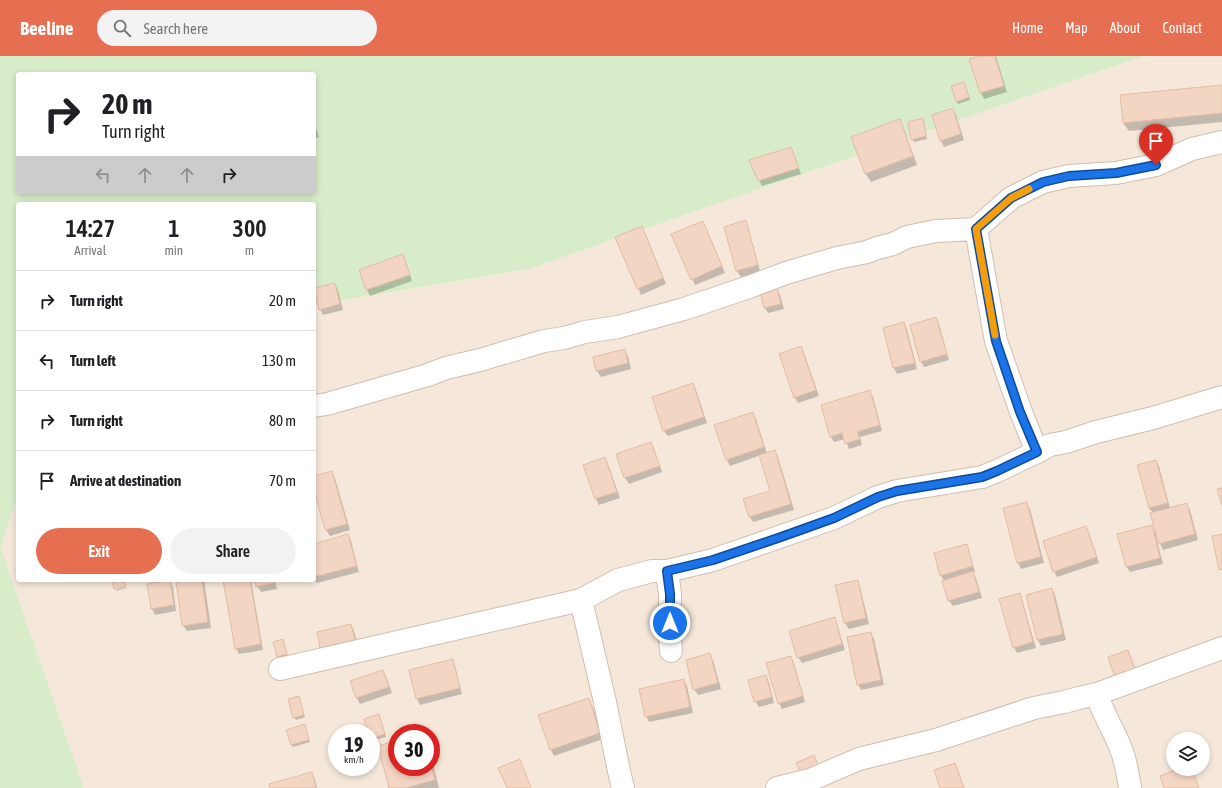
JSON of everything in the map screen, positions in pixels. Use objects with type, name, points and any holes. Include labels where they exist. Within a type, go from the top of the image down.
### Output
[{"type":"street","points":[[316,406],[327,404],[428,375],[446,368],[480,360],[544,341],[618,327],[684,309],[801,269],[893,244],[907,237],[936,231],[976,229],[1011,198],[1043,182],[1069,176],[1116,173],[1156,165],[1192,150],[1222,142]]},
{"type":"street","points":[[976,229],[996,341],[1020,412],[1037,452]]},
{"type":"street","points":[[280,669],[581,600],[618,580],[652,571],[667,571],[713,560],[834,518],[878,497],[897,491],[982,477],[1050,445],[1153,418],[1222,397]]},
{"type":"street","points":[[667,571],[670,594],[671,651]]},
{"type":"street","points":[[581,600],[624,788]]},
{"type":"street","points":[[777,788],[810,780],[859,759],[936,740],[1034,708],[1097,694],[1222,648]]},
{"type":"street","points":[[1097,694],[1100,704],[1121,748],[1130,788]]},
{"type":"shaded area","points":[[1144,56],[1222,56],[1222,788],[84,788],[1,548],[16,499],[16,582],[316,582],[316,305],[529,269]]},
{"type":"green space","points":[[0,56],[1144,56],[529,269],[316,305],[316,202],[16,202],[16,499],[1,548],[84,788],[0,788]]},
{"type":"building","points":[[978,56],[995,56],[1004,86],[980,93],[969,59]]},
{"type":"building","points":[[964,82],[969,97],[956,102],[951,86]]},
{"type":"building","points":[[1222,85],[1222,113],[1123,123],[1120,95]]},
{"type":"building","points":[[953,108],[961,134],[940,141],[932,115]]},
{"type":"building","points":[[923,118],[926,136],[911,140],[908,122]]},
{"type":"building","points":[[900,119],[913,156],[865,174],[851,137]]},
{"type":"building","points":[[791,147],[799,168],[758,181],[749,160]]},
{"type":"building","points":[[746,220],[758,265],[736,271],[724,227]]},
{"type":"building","points":[[703,221],[722,266],[691,280],[671,234]]},
{"type":"building","points":[[642,226],[663,278],[637,289],[615,237]]},
{"type":"building","points":[[403,254],[410,275],[366,290],[359,270]]},
{"type":"building","points":[[335,283],[340,304],[319,310],[316,297],[316,288]]},
{"type":"building","points":[[777,288],[781,304],[764,308],[760,292]]},
{"type":"building","points":[[936,317],[947,354],[920,362],[910,325]]},
{"type":"building","points":[[904,322],[915,363],[893,368],[883,328]]},
{"type":"building","points":[[801,346],[816,390],[794,398],[779,354]]},
{"type":"building","points":[[625,349],[628,363],[596,371],[593,357]]},
{"type":"building","points":[[693,383],[704,417],[663,431],[652,397]]},
{"type":"building","points":[[870,390],[880,425],[857,432],[860,439],[845,444],[842,433],[830,437],[821,405]]},
{"type":"building","points":[[753,412],[764,447],[726,460],[714,425]]},
{"type":"building","points":[[651,442],[660,466],[624,478],[616,454]]},
{"type":"building","points":[[775,450],[791,504],[749,517],[743,499],[770,491],[759,455]]},
{"type":"building","points":[[605,457],[617,492],[595,499],[583,465]]},
{"type":"building","points":[[1156,460],[1168,503],[1149,508],[1137,465]]},
{"type":"building","points":[[332,471],[347,524],[325,530],[316,497],[316,475]]},
{"type":"building","points":[[1222,488],[1222,506],[1217,489]]},
{"type":"building","points":[[1027,502],[1041,557],[1017,563],[1003,508]]},
{"type":"building","points":[[1187,503],[1195,534],[1159,544],[1150,513]]},
{"type":"building","points":[[1152,525],[1160,558],[1126,567],[1117,534]]},
{"type":"building","points":[[1086,526],[1097,557],[1053,572],[1043,541]]},
{"type":"building","points":[[348,534],[357,566],[316,576],[316,543]]},
{"type":"building","points":[[1222,534],[1222,569],[1219,570],[1212,536]]},
{"type":"building","points":[[967,544],[973,566],[940,576],[934,553]]},
{"type":"building","points":[[973,571],[979,592],[948,601],[942,581]]},
{"type":"building","points":[[858,580],[866,618],[844,623],[835,585]]},
{"type":"building","points":[[112,582],[125,582],[126,586],[114,589]]},
{"type":"building","points":[[170,582],[174,605],[151,609],[147,584]]},
{"type":"building","points":[[176,582],[202,582],[208,622],[182,626]]},
{"type":"building","points":[[223,582],[250,582],[261,644],[235,649]]},
{"type":"building","points":[[255,582],[275,583],[256,587]]},
{"type":"building","points":[[1052,588],[1063,634],[1037,640],[1026,595]]},
{"type":"building","points":[[1020,593],[1033,642],[1013,648],[999,599]]},
{"type":"building","points":[[835,617],[842,644],[797,658],[789,631]]},
{"type":"building","points":[[351,624],[355,640],[320,648],[317,632]]},
{"type":"building","points":[[871,632],[881,680],[857,685],[847,637]]},
{"type":"building","points":[[283,639],[287,654],[277,657],[273,642]]},
{"type":"building","points":[[1128,650],[1137,675],[1117,683],[1108,657]]},
{"type":"building","points":[[710,653],[718,683],[693,690],[686,660]]},
{"type":"building","points":[[791,656],[803,696],[778,704],[766,663]]},
{"type":"building","points":[[453,659],[460,688],[416,699],[409,670]]},
{"type":"building","points":[[383,670],[389,687],[356,698],[350,681]]},
{"type":"building","points":[[766,675],[772,697],[754,702],[748,680]]},
{"type":"building","points":[[684,679],[690,707],[645,717],[639,689]]},
{"type":"building","points":[[299,696],[304,715],[293,718],[288,699]]},
{"type":"building","points":[[589,698],[600,733],[550,750],[538,715]]},
{"type":"building","points":[[379,714],[385,734],[380,736],[380,724],[365,724],[364,719]]},
{"type":"building","points":[[305,724],[309,740],[291,745],[286,730]]},
{"type":"building","points":[[388,743],[388,776],[434,776],[435,780],[405,788],[389,788],[380,754],[380,745]]},
{"type":"building","points":[[814,755],[820,770],[803,778],[796,763]]},
{"type":"building","points":[[520,759],[531,788],[507,788],[498,768]]},
{"type":"building","points":[[955,763],[964,788],[940,788],[934,770]]},
{"type":"building","points":[[312,772],[316,788],[270,788],[269,784]]},
{"type":"building","points":[[1166,774],[1166,776],[1195,776],[1199,788],[1164,788],[1160,776]]},
{"type":"slow traffic","points":[[995,335],[976,229],[1011,198],[1029,189]]},
{"type":"route","points":[[670,623],[670,594],[667,571],[713,560],[781,537],[834,518],[878,497],[897,491],[982,477],[1037,452],[1020,412],[996,341],[976,229],[1011,198],[1043,182],[1069,176],[1116,173],[1156,165]]}]
